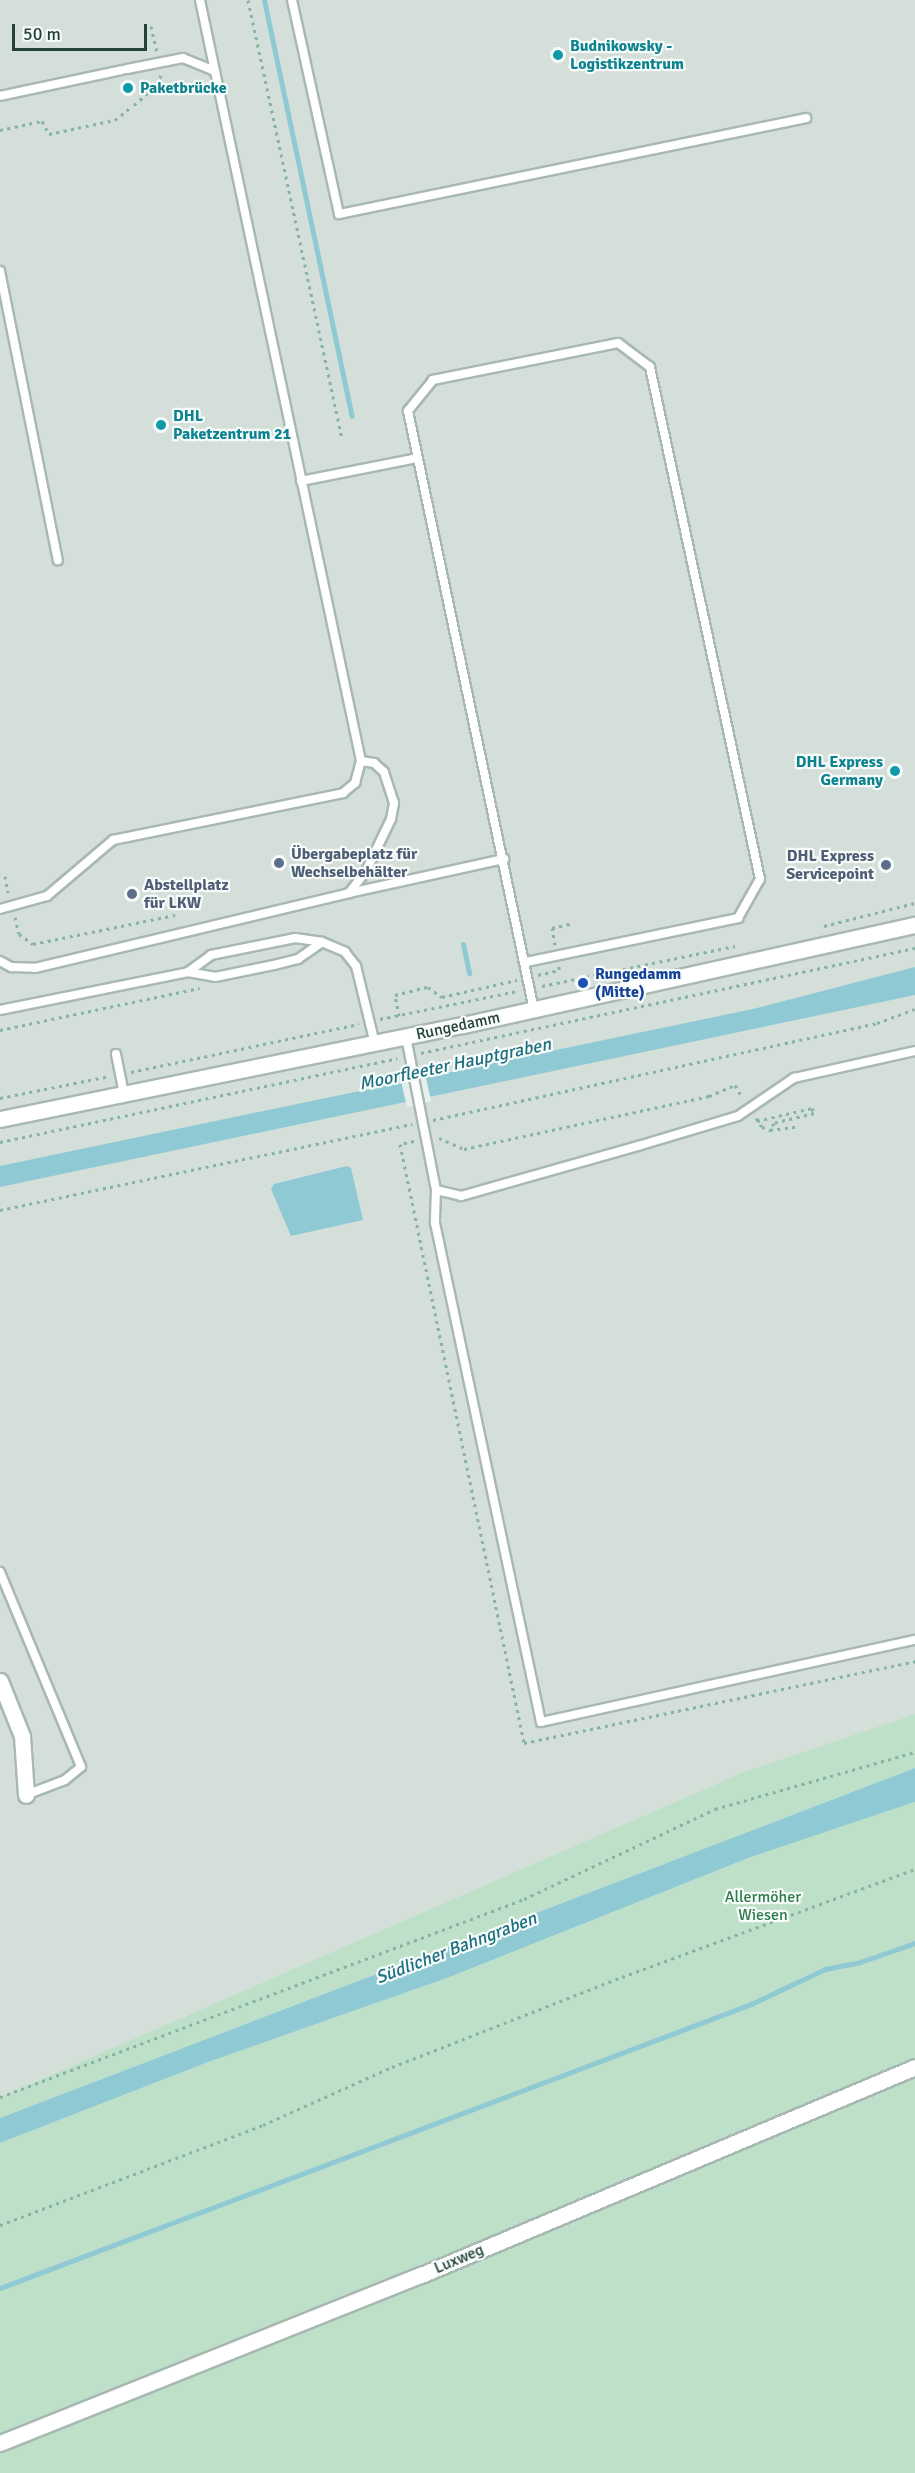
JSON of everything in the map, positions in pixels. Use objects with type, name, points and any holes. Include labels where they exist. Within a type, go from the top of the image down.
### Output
[{"type":"street","name":"Rungedamm","points":[[0,1119],[406,1038],[915,926]]},
{"type":"street","points":[[0,1681],[22,1736],[26,1795]]},
{"type":"street","name":"Luxweg","points":[[0,2443],[421,2275],[915,2067]]},
{"type":"lane","points":[[0,909],[47,896],[113,840],[343,793],[355,783],[360,761],[200,0]]},
{"type":"lane","points":[[292,0],[339,214],[806,118]]},
{"type":"lane","points":[[0,96],[183,58],[215,72]]},
{"type":"lane","points":[[0,271],[58,560]]},
{"type":"lane","points":[[526,962],[738,918],[760,879],[650,367],[618,343],[433,380],[408,411],[526,962],[534,1010]]},
{"type":"lane","points":[[301,481],[417,458]]},
{"type":"lane","points":[[349,893],[366,872],[391,819],[394,803],[384,772],[374,763],[360,761]]},
{"type":"lane","points":[[0,961],[11,967],[35,968],[349,893],[504,859]]},
{"type":"lane","points":[[188,972],[211,956],[295,938],[322,942],[345,952],[356,966],[375,1044]]},
{"type":"lane","points":[[0,1010],[188,972],[215,977],[274,965],[298,959],[322,942]]},
{"type":"lane","points":[[0,1004],[20,1006]]},
{"type":"lane","points":[[0,1016],[20,1006]]},
{"type":"lane","points":[[406,1038],[420,1119],[436,1190],[435,1223],[541,1722],[915,1640]]},
{"type":"lane","points":[[436,1190],[454,1195],[475,1192],[738,1116],[794,1078],[915,1051]]},
{"type":"lane","points":[[116,1054],[124,1094]]},
{"type":"lane","points":[[0,1572],[81,1767],[65,1780],[26,1795]]},
{"type":"path","points":[[248,0],[342,438]]},
{"type":"path","points":[[0,130],[42,121],[49,134],[115,120],[130,108]]},
{"type":"path","points":[[5,876],[19,934],[33,944],[175,915]]},
{"type":"path","points":[[0,895],[9,892]]},
{"type":"path","points":[[816,928],[915,903]]},
{"type":"path","points":[[399,1016],[395,995],[428,987],[442,997],[560,970],[552,928],[573,923]]},
{"type":"path","points":[[0,1098],[746,944]]},
{"type":"path","points":[[0,1142],[915,948]]},
{"type":"path","points":[[0,1030],[205,987]]},
{"type":"path","points":[[0,1210],[877,1023],[915,1010]]},
{"type":"path","points":[[796,1127],[774,1130],[762,1127],[735,1086],[709,1096],[464,1149],[440,1138],[400,1144],[524,1743],[915,1661]]},
{"type":"path","points":[[757,1121],[812,1108],[814,1113],[772,1123],[774,1130]]},
{"type":"path","points":[[0,2097],[524,1899],[716,1809],[915,1752]]},
{"type":"path","points":[[0,2225],[263,2125],[392,2067],[611,1981],[915,1869]]},
{"type":"shaded area","points":[[0,0],[915,0],[915,1714],[719,1783],[0,2097]]},
{"type":"green space","points":[[915,1714],[915,1768],[0,2118],[0,2097],[744,1772]]},
{"type":"green space","name":"Allermöher Wiesen","points":[[915,1802],[915,2473],[0,2473],[0,2143],[211,2061],[447,1978],[751,1857]]},
{"type":"water","points":[[915,967],[915,995],[0,1187],[0,1166],[753,1009]]},
{"type":"water","points":[[347,1166],[351,1168],[363,1220],[291,1236],[271,1189],[274,1184]]},
{"type":"water","name":"Südlicher Bahngraben","points":[[915,1768],[915,1802],[751,1857],[447,1978],[211,2061],[0,2143],[0,2118]]},
{"type":"pier","points":[[425,1074],[431,1101],[407,1107],[401,1080]]},
{"type":"waterway","points":[[264,0],[352,416]]},
{"type":"waterway","points":[[463,944],[469,973]]},
{"type":"waterway","points":[[0,2288],[751,2004],[825,1969],[860,1962],[915,1943]]},
{"type":"place","name":"Budnikowsky - Logistikzentrum","points":[[558,55]]},
{"type":"place","name":"Paketbrücke","points":[[128,88]]},
{"type":"place","name":"DHL Paketzentrum 21","points":[[161,425]]},
{"type":"place","name":"DHL Express Germany","points":[[895,771]]},
{"type":"place","name":"Übergabeplatz für Wechselbehälter","points":[[279,863]]},
{"type":"place","name":"DHL Express Servicepoint","points":[[886,865]]},
{"type":"place","name":"Abstellplatz für LKW","points":[[132,894]]},
{"type":"place","name":"Rungedamm (Mitte)","points":[[583,983]]},
{"type":"water label","name":"Moorfleeter Hauptgraben","points":[[455,1064]]}]
